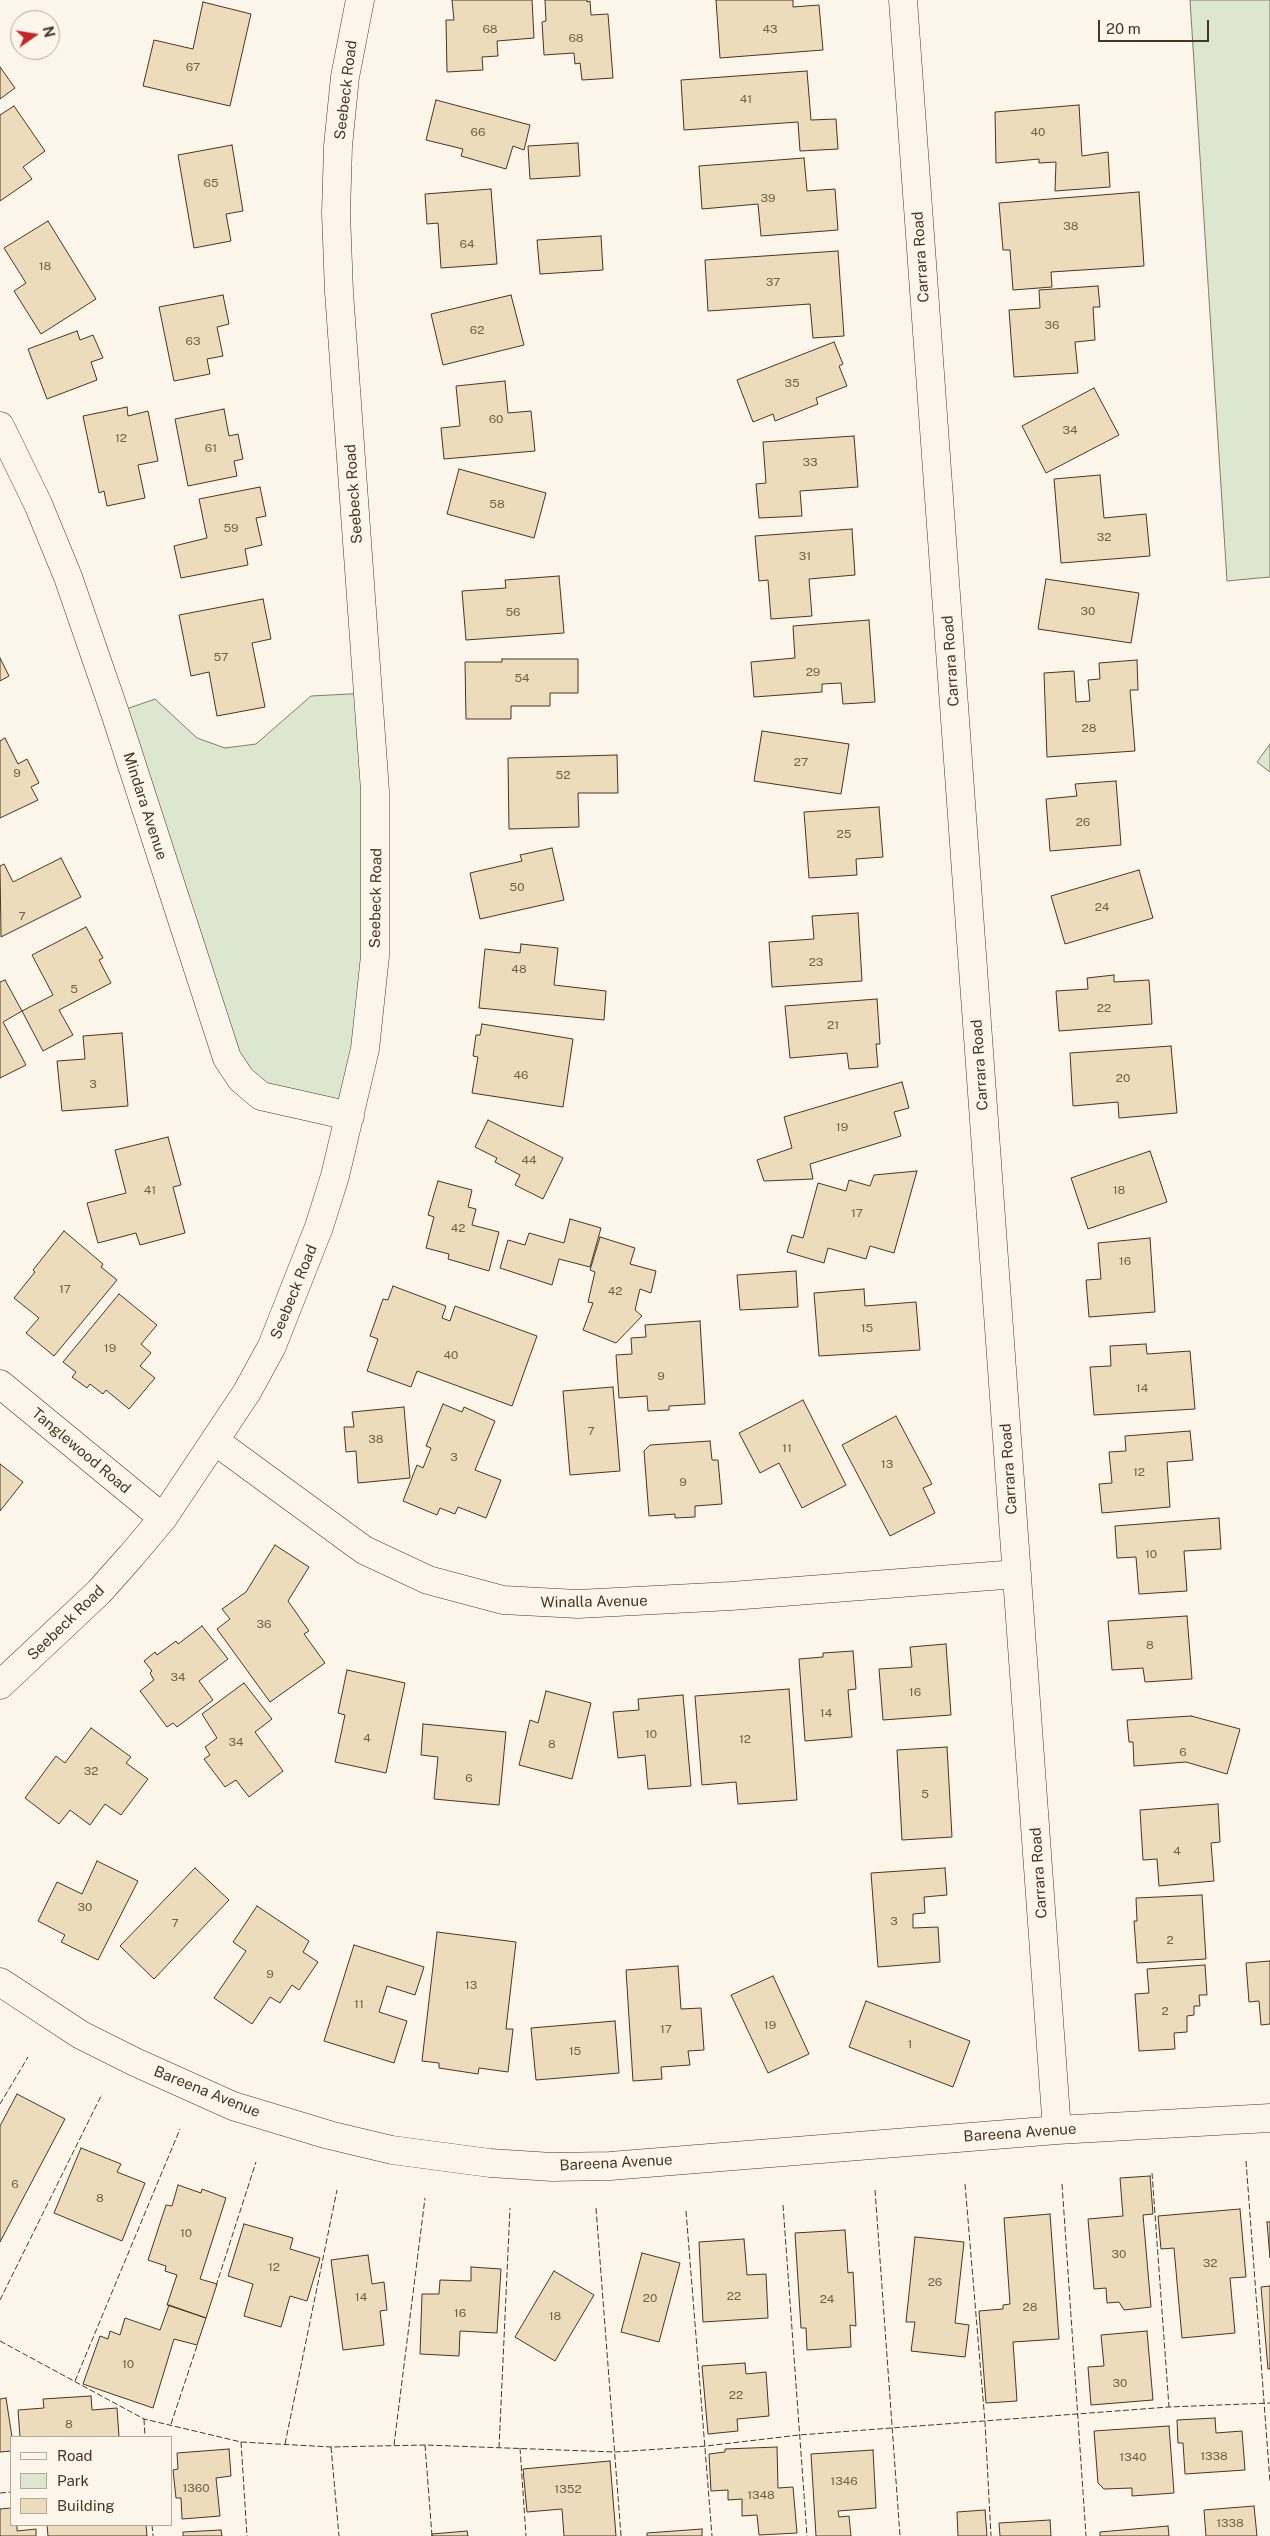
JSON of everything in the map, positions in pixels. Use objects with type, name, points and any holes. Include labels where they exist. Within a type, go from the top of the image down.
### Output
[{"type":"street","name":"Seebeck Road","points":[[0,1685],[99,1592],[163,1518],[247,1392],[272,1346],[319,1227],[335,1176],[350,1116],[370,1012],[375,956],[377,897],[375,791],[339,292],[336,213],[338,146],[345,77],[360,0]]},
{"type":"street","name":"Carrara Road","points":[[903,0],[1057,2130]]},
{"type":"street","name":"Mindara Avenue","points":[[0,426],[38,504],[77,603],[227,1058],[240,1079],[261,1096],[350,1116]]},
{"type":"street","name":"Tanglewood Road","points":[[0,1384],[163,1518]]},
{"type":"street","name":"Winalla Avenue","points":[[215,1441],[364,1550],[428,1580],[503,1600],[578,1604],[731,1596],[1017,1574]]},
{"type":"street","name":"Bareena Avenue","points":[[0,1982],[81,2035],[142,2066],[233,2106],[329,2135],[392,2150],[433,2157],[522,2166],[610,2166],[1057,2130],[1270,2118]]},
{"type":"green space","points":[[1190,0],[1270,0],[1270,577],[1227,581]]},
{"type":"green space","points":[[369,693],[375,791],[350,1116],[250,1089],[115,713],[155,699],[197,738],[225,748],[256,744],[311,696]]},
{"type":"green space","points":[[1270,744],[1270,772],[1257,762]]},
{"type":"building","points":[[452,0],[532,0],[534,38],[497,41],[498,56],[482,57],[483,70],[447,72],[446,20],[454,20]]},
{"type":"building","points":[[545,0],[587,0],[587,2],[590,1],[591,15],[608,14],[613,78],[582,80],[580,63],[575,64],[574,53],[544,55],[542,22],[546,21]]},
{"type":"building","points":[[716,0],[793,0],[793,7],[819,5],[823,50],[720,58]]},
{"type":"building","points":[[203,2],[251,14],[230,106],[143,86],[154,40],[193,49]]},
{"type":"building","points":[[0,67],[15,88],[0,99]]},
{"type":"building","points":[[807,71],[811,120],[836,119],[838,149],[800,151],[798,122],[684,130],[681,80]]},
{"type":"building","points":[[436,100],[530,125],[524,150],[513,146],[506,169],[461,156],[463,149],[426,140]]},
{"type":"building","points":[[1079,105],[1082,156],[1108,152],[1110,187],[1055,191],[1056,162],[1039,163],[1039,159],[996,163],[995,112]]},
{"type":"building","points":[[14,106],[45,151],[23,167],[32,179],[0,201],[0,115]]},
{"type":"building","points":[[578,143],[580,176],[530,179],[528,146]]},
{"type":"building","points":[[232,145],[243,211],[226,214],[231,241],[194,248],[178,155]]},
{"type":"building","points":[[804,158],[807,191],[835,189],[838,230],[761,236],[758,204],[702,209],[699,166]]},
{"type":"building","points":[[491,189],[497,264],[441,268],[438,223],[427,224],[425,194]]},
{"type":"building","points":[[1139,192],[1144,266],[1051,272],[1052,287],[1013,290],[1010,250],[1003,250],[999,203]]},
{"type":"building","points":[[48,221],[96,299],[41,334],[14,291],[26,283],[4,248]]},
{"type":"building","points":[[601,236],[603,270],[540,274],[537,240]]},
{"type":"building","points":[[838,251],[844,336],[813,338],[810,304],[708,311],[705,260]]},
{"type":"building","points":[[1098,286],[1100,307],[1093,307],[1095,340],[1075,342],[1078,373],[1014,377],[1009,310],[1040,308],[1039,290]]},
{"type":"building","points":[[223,295],[229,324],[217,327],[223,356],[207,359],[210,374],[174,381],[159,307]]},
{"type":"building","points":[[511,295],[524,345],[443,365],[431,314]]},
{"type":"building","points":[[77,331],[80,340],[93,335],[103,358],[91,362],[97,380],[47,399],[28,349]]},
{"type":"building","points":[[834,342],[843,364],[839,366],[847,386],[816,398],[818,404],[775,421],[773,414],[753,422],[737,380]]},
{"type":"building","points":[[505,381],[508,413],[531,411],[535,451],[444,459],[441,428],[460,426],[456,386]]},
{"type":"building","points":[[1094,388],[1119,435],[1046,473],[1022,426]]},
{"type":"building","points":[[127,407],[128,416],[148,411],[158,461],[138,465],[145,498],[107,506],[104,491],[99,493],[83,416]]},
{"type":"building","points":[[224,409],[229,436],[238,434],[243,459],[234,461],[237,476],[188,486],[175,419]]},
{"type":"building","points":[[854,436],[858,487],[800,491],[802,516],[759,518],[756,484],[766,483],[763,442]]},
{"type":"building","points":[[459,469],[546,493],[534,538],[447,514]]},
{"type":"building","points":[[1100,475],[1104,518],[1146,514],[1150,556],[1061,563],[1054,479]]},
{"type":"building","points":[[260,487],[266,516],[256,518],[262,545],[245,549],[248,565],[181,578],[174,546],[207,538],[199,499]]},
{"type":"building","points":[[852,529],[855,575],[809,579],[812,616],[771,619],[768,580],[759,581],[755,536]]},
{"type":"building","points":[[559,576],[564,633],[466,640],[462,591],[506,588],[505,580]]},
{"type":"building","points":[[1046,579],[1139,593],[1131,643],[1038,629]]},
{"type":"building","points":[[263,599],[271,639],[252,643],[265,707],[217,716],[209,672],[191,676],[179,615]]},
{"type":"building","points":[[869,620],[875,702],[843,704],[841,683],[822,684],[822,692],[754,697],[751,662],[795,658],[793,626]]},
{"type":"building","points":[[0,658],[9,676],[0,681]]},
{"type":"building","points":[[502,659],[578,659],[578,693],[550,693],[550,706],[511,706],[511,719],[466,719],[465,662],[502,662]]},
{"type":"building","points":[[1137,660],[1138,690],[1130,690],[1135,751],[1047,757],[1044,673],[1074,671],[1076,702],[1090,701],[1088,680],[1100,679],[1099,663]]},
{"type":"building","points":[[762,731],[849,744],[841,794],[754,781]]},
{"type":"building","points":[[5,738],[18,764],[27,759],[39,783],[31,787],[38,800],[0,818],[0,741]]},
{"type":"building","points":[[617,755],[618,793],[578,793],[579,827],[509,829],[508,758]]},
{"type":"building","points":[[1116,781],[1121,845],[1050,851],[1046,799],[1077,796],[1075,784]]},
{"type":"building","points":[[879,807],[883,857],[856,859],[857,875],[809,878],[804,812]]},
{"type":"building","points":[[552,848],[564,900],[480,919],[470,873],[522,861],[520,855]]},
{"type":"building","points":[[61,858],[81,897],[1,937],[0,866],[4,864],[13,882]]},
{"type":"building","points":[[1139,870],[1153,918],[1065,944],[1051,896]]},
{"type":"building","points":[[858,913],[862,981],[772,987],[769,942],[814,939],[812,916]]},
{"type":"building","points":[[86,927],[103,958],[99,960],[111,983],[59,1010],[73,1035],[43,1051],[22,1011],[53,995],[32,955]]},
{"type":"building","points":[[521,944],[558,948],[554,985],[606,991],[604,1020],[479,1008],[485,949],[520,953]]},
{"type":"building","points":[[1114,975],[1114,982],[1149,980],[1152,1024],[1059,1031],[1056,991],[1088,989],[1087,978]]},
{"type":"building","points":[[5,980],[22,1011],[3,1022],[26,1065],[0,1078],[0,982]]},
{"type":"building","points":[[877,999],[880,1044],[876,1044],[878,1067],[849,1069],[847,1053],[790,1058],[785,1006]]},
{"type":"building","points":[[482,1024],[573,1039],[563,1107],[472,1093],[478,1057],[473,1056],[476,1035],[480,1035]]},
{"type":"building","points":[[122,1033],[128,1106],[62,1111],[57,1061],[85,1059],[83,1036]]},
{"type":"building","points":[[1171,1046],[1177,1113],[1119,1118],[1118,1102],[1073,1106],[1070,1053]]},
{"type":"building","points":[[902,1082],[909,1108],[894,1112],[901,1136],[810,1164],[813,1179],[764,1181],[757,1160],[792,1148],[784,1117]]},
{"type":"building","points":[[488,1120],[563,1158],[543,1199],[515,1185],[520,1175],[495,1162],[497,1158],[475,1147]]},
{"type":"building","points":[[168,1137],[181,1185],[173,1187],[185,1233],[140,1245],[136,1233],[98,1243],[87,1203],[126,1193],[115,1150]]},
{"type":"building","points":[[1150,1151],[1167,1202],[1088,1229],[1071,1178]]},
{"type":"building","points":[[917,1171],[894,1253],[870,1246],[866,1259],[828,1248],[824,1263],[787,1252],[792,1235],[803,1238],[818,1183],[846,1191],[849,1180],[870,1186],[874,1175]]},
{"type":"building","points":[[438,1181],[472,1190],[468,1207],[476,1209],[472,1225],[499,1232],[489,1271],[448,1259],[449,1254],[426,1248],[434,1217],[428,1215]]},
{"type":"building","points":[[570,1219],[601,1228],[590,1267],[559,1259],[552,1285],[500,1268],[508,1240],[525,1245],[529,1233],[564,1243]]},
{"type":"building","points":[[64,1231],[103,1264],[101,1267],[117,1280],[54,1356],[26,1333],[39,1318],[14,1298],[35,1272],[33,1270]]},
{"type":"building","points":[[600,1237],[635,1248],[630,1264],[656,1271],[651,1293],[640,1289],[635,1310],[642,1316],[616,1343],[583,1330],[593,1303],[588,1302],[595,1272],[590,1270]]},
{"type":"building","points":[[1150,1238],[1155,1312],[1089,1317],[1086,1280],[1101,1279],[1098,1243]]},
{"type":"building","points":[[796,1271],[798,1307],[740,1310],[737,1275]]},
{"type":"building","points":[[393,1286],[446,1306],[442,1318],[450,1321],[455,1306],[537,1336],[512,1406],[417,1371],[411,1387],[367,1371],[378,1339],[370,1336],[383,1299],[388,1300]]},
{"type":"building","points":[[864,1289],[865,1306],[916,1302],[920,1350],[819,1356],[814,1293]]},
{"type":"building","points":[[119,1294],[157,1325],[141,1344],[151,1353],[140,1366],[155,1378],[129,1409],[106,1390],[103,1394],[90,1384],[87,1388],[72,1377],[76,1372],[63,1362]]},
{"type":"building","points":[[700,1321],[705,1404],[669,1406],[669,1410],[648,1411],[647,1396],[619,1398],[616,1355],[632,1354],[631,1338],[646,1337],[645,1325]]},
{"type":"building","points":[[1146,1344],[1147,1354],[1190,1351],[1195,1409],[1094,1415],[1090,1367],[1111,1366],[1110,1346]]},
{"type":"building","points":[[613,1387],[620,1471],[570,1475],[563,1391]]},
{"type":"building","points":[[803,1400],[846,1485],[802,1508],[779,1463],[760,1473],[739,1433]]},
{"type":"building","points":[[443,1404],[462,1412],[464,1407],[495,1421],[475,1470],[501,1480],[486,1518],[458,1507],[455,1514],[440,1508],[437,1515],[403,1501],[417,1465],[423,1468],[431,1448],[426,1446]]},
{"type":"building","points":[[404,1407],[410,1478],[358,1483],[356,1451],[346,1452],[344,1427],[354,1427],[352,1412]]},
{"type":"building","points":[[896,1416],[932,1484],[923,1488],[935,1513],[890,1536],[842,1445]]},
{"type":"building","points":[[1190,1431],[1193,1460],[1167,1462],[1170,1507],[1102,1513],[1099,1484],[1112,1483],[1109,1452],[1126,1451],[1125,1436]]},
{"type":"building","points":[[710,1441],[712,1460],[718,1460],[722,1504],[695,1506],[695,1517],[675,1518],[675,1514],[649,1516],[644,1451],[650,1445]]},
{"type":"building","points":[[0,1464],[23,1482],[0,1511]]},
{"type":"building","points":[[1219,1518],[1221,1549],[1184,1551],[1187,1591],[1139,1594],[1136,1557],[1117,1558],[1115,1526]]},
{"type":"building","points":[[275,1545],[309,1567],[288,1601],[309,1631],[304,1634],[325,1663],[270,1702],[217,1629],[230,1619],[222,1609],[246,1592]]},
{"type":"building","points":[[1187,1616],[1192,1679],[1145,1682],[1143,1668],[1112,1670],[1108,1621]]},
{"type":"building","points":[[202,1626],[228,1659],[199,1681],[213,1700],[177,1727],[173,1723],[167,1727],[140,1691],[154,1680],[150,1673],[152,1671],[144,1661],[155,1652],[157,1655],[176,1641],[178,1644]]},
{"type":"building","points":[[946,1644],[951,1715],[883,1720],[879,1669],[912,1667],[910,1647]]},
{"type":"building","points":[[853,1651],[856,1689],[848,1690],[852,1737],[805,1741],[799,1659],[823,1657],[823,1653]]},
{"type":"building","points":[[347,1670],[405,1683],[386,1773],[335,1762],[345,1715],[338,1713]]},
{"type":"building","points":[[244,1683],[272,1719],[255,1732],[283,1771],[249,1797],[236,1780],[225,1787],[204,1759],[210,1755],[205,1747],[217,1738],[202,1714]]},
{"type":"building","points":[[789,1689],[797,1800],[738,1804],[736,1782],[702,1785],[695,1696]]},
{"type":"building","points":[[546,1691],[591,1703],[572,1779],[519,1765],[530,1720],[538,1723]]},
{"type":"building","points":[[683,1695],[691,1786],[648,1789],[645,1755],[618,1758],[613,1712],[639,1710],[638,1699]]},
{"type":"building","points":[[1191,1716],[1240,1729],[1227,1774],[1186,1762],[1134,1766],[1133,1742],[1129,1742],[1127,1720]]},
{"type":"building","points":[[423,1724],[506,1732],[499,1805],[434,1799],[438,1757],[421,1755]]},
{"type":"building","points":[[91,1728],[131,1757],[126,1763],[148,1779],[121,1815],[105,1804],[90,1825],[70,1810],[59,1824],[25,1798],[56,1756],[65,1763]]},
{"type":"building","points":[[947,1747],[952,1837],[902,1840],[897,1750]]},
{"type":"building","points":[[1218,1804],[1220,1842],[1211,1843],[1214,1881],[1159,1886],[1157,1859],[1143,1860],[1140,1810]]},
{"type":"building","points":[[97,1861],[138,1881],[98,1960],[61,1942],[65,1935],[38,1921],[57,1882],[82,1894]]},
{"type":"building","points":[[195,1868],[229,1900],[154,1979],[120,1946]]},
{"type":"building","points":[[945,1868],[947,1895],[924,1897],[925,1913],[913,1914],[913,1928],[938,1927],[940,1962],[878,1967],[871,1873]]},
{"type":"building","points":[[1202,1895],[1206,1959],[1137,1963],[1134,1921],[1137,1921],[1136,1898]]},
{"type":"building","points":[[257,1906],[309,1941],[303,1952],[318,1962],[299,1990],[292,1985],[280,2003],[270,1997],[252,2024],[214,1998],[246,1951],[233,1942]]},
{"type":"building","points":[[437,1932],[516,1942],[506,2029],[513,2029],[508,2072],[479,2068],[478,2074],[439,2068],[439,2063],[422,2061]]},
{"type":"building","points":[[354,1945],[424,1967],[415,1995],[387,1986],[379,2012],[407,2021],[394,2063],[324,2041]]},
{"type":"building","points":[[1270,1961],[1270,2024],[1261,2025],[1259,2001],[1249,2002],[1246,1963]]},
{"type":"building","points":[[1205,1965],[1207,1995],[1199,1995],[1200,2006],[1194,2006],[1194,2015],[1187,2016],[1187,2032],[1174,2033],[1175,2049],[1139,2051],[1135,1994],[1149,1993],[1147,1969]]},
{"type":"building","points":[[678,1966],[681,2009],[701,2008],[704,2050],[688,2051],[690,2065],[661,2067],[662,2079],[633,2081],[626,1970]]},
{"type":"building","points":[[773,1976],[809,2054],[768,2073],[731,1995]]},
{"type":"building","points":[[866,2001],[970,2041],[953,2087],[849,2047]]},
{"type":"building","points":[[615,2021],[619,2073],[536,2080],[531,2028]]},
{"type":"building","points":[[17,2094],[65,2119],[0,2242],[0,2126]]},
{"type":"building","points":[[81,2148],[121,2164],[117,2172],[145,2183],[122,2241],[54,2213]]},
{"type":"building","points":[[1150,2176],[1153,2214],[1143,2215],[1151,2307],[1124,2310],[1119,2302],[1107,2303],[1106,2288],[1094,2289],[1088,2219],[1123,2216],[1120,2178]]},
{"type":"building","points":[[178,2185],[201,2193],[202,2189],[226,2198],[200,2279],[217,2284],[206,2318],[167,2305],[177,2275],[165,2271],[166,2266],[148,2260],[166,2205],[172,2206]]},
{"type":"building","points":[[1240,2209],[1246,2277],[1230,2278],[1235,2333],[1182,2338],[1174,2248],[1161,2249],[1158,2216]]},
{"type":"building","points":[[1050,2214],[1059,2339],[1013,2342],[1017,2401],[986,2403],[979,2311],[1003,2309],[1003,2305],[1010,2304],[1004,2218]]},
{"type":"building","points":[[1267,2222],[1270,2222],[1270,2258]]},
{"type":"building","points":[[244,2224],[293,2238],[290,2249],[320,2258],[307,2301],[290,2296],[281,2327],[244,2316],[253,2284],[228,2276]]},
{"type":"building","points":[[845,2230],[848,2273],[853,2272],[856,2326],[850,2325],[851,2347],[807,2350],[806,2328],[801,2328],[795,2233]]},
{"type":"building","points":[[915,2237],[964,2242],[955,2323],[969,2325],[965,2357],[911,2351],[915,2322],[906,2322]]},
{"type":"building","points":[[744,2239],[747,2275],[766,2274],[768,2318],[703,2322],[699,2242]]},
{"type":"building","points":[[642,2253],[680,2263],[659,2342],[621,2332]]},
{"type":"building","points":[[368,2255],[372,2284],[384,2282],[387,2310],[380,2311],[384,2345],[343,2350],[331,2260]]},
{"type":"building","points":[[471,2267],[501,2269],[497,2333],[460,2331],[459,2356],[420,2354],[422,2294],[439,2294],[440,2280],[471,2281]]},
{"type":"building","points":[[554,2271],[594,2295],[555,2361],[515,2337]]},
{"type":"building","points":[[1270,2286],[1270,2369],[1268,2369],[1261,2287]]},
{"type":"building","points":[[169,2305],[206,2318],[197,2345],[174,2339],[153,2408],[83,2384],[100,2336],[108,2339],[110,2331],[120,2335],[125,2318],[160,2330]]},
{"type":"building","points":[[1147,2331],[1153,2400],[1091,2405],[1088,2367],[1104,2366],[1101,2335]]},
{"type":"building","points":[[745,2363],[746,2374],[766,2372],[769,2416],[737,2419],[738,2431],[708,2434],[702,2366]]},
{"type":"building","points":[[91,2396],[92,2410],[117,2408],[119,2436],[20,2436],[18,2410],[44,2408],[43,2399]]},
{"type":"building","points":[[6,2398],[12,2436],[10,2436],[10,2451],[0,2452],[0,2399]]},
{"type":"building","points":[[1215,2418],[1216,2433],[1242,2431],[1245,2470],[1185,2474],[1183,2443],[1178,2443],[1177,2420]]},
{"type":"building","points":[[1169,2426],[1174,2493],[1132,2496],[1132,2488],[1104,2489],[1098,2483],[1094,2431]]},
{"type":"building","points":[[777,2447],[778,2488],[793,2487],[797,2533],[759,2535],[757,2515],[742,2516],[742,2499],[728,2500],[728,2490],[711,2491],[709,2454],[725,2452],[725,2449]]},
{"type":"building","points":[[229,2449],[231,2476],[216,2478],[220,2516],[182,2519],[181,2498],[176,2498],[173,2470],[178,2469],[177,2453]]},
{"type":"building","points":[[873,2450],[876,2508],[838,2511],[839,2517],[849,2516],[851,2536],[816,2536],[811,2454]]},
{"type":"building","points":[[610,2461],[616,2536],[564,2536],[562,2509],[527,2512],[523,2469]]},
{"type":"building","points":[[1254,2506],[1257,2536],[1206,2536],[1204,2510]]},
{"type":"building","points":[[10,2508],[10,2526],[17,2526],[17,2531],[36,2529],[36,2536],[0,2536],[0,2509]]},
{"type":"building","points":[[985,2510],[987,2536],[958,2536],[957,2512]]},
{"type":"building","points":[[1050,2520],[1051,2536],[1000,2536],[999,2523]]},
{"type":"building","points":[[47,2526],[146,2526],[147,2536],[48,2536]]},
{"type":"building","points":[[1168,2526],[1169,2536],[1100,2536],[1100,2532]]},
{"type":"building","points":[[702,2529],[702,2536],[647,2536],[647,2533]]},
{"type":"building","points":[[221,2530],[222,2536],[183,2536],[183,2532]]},
{"type":"building","points":[[467,2531],[468,2536],[432,2536],[432,2534]]},
{"type":"fence","points":[[0,2104],[28,2057]]},
{"type":"fence","points":[[0,2300],[102,2094]]},
{"type":"fence","points":[[75,2381],[180,2129]]},
{"type":"fence","points":[[1246,2161],[1270,2482]]},
{"type":"fence","points":[[216,2286],[256,2162]]},
{"type":"fence","points":[[1152,2173],[1169,2407]]},
{"type":"fence","points":[[965,2184],[985,2422],[991,2536]]},
{"type":"fence","points":[[1062,2184],[1086,2536]]},
{"type":"fence","points":[[285,2444],[337,2190]]},
{"type":"fence","points":[[875,2190],[900,2536]]},
{"type":"fence","points":[[394,2445],[425,2198]]},
{"type":"fence","points":[[783,2205],[807,2536]]},
{"type":"fence","points":[[499,2448],[510,2208]]},
{"type":"fence","points":[[596,2208],[621,2536]]},
{"type":"fence","points":[[686,2211],[712,2536]]},
{"type":"fence","points":[[0,2341],[144,2419],[241,2442],[331,2447],[425,2445],[615,2452],[706,2446],[799,2435],[1169,2407],[1270,2403]]},
{"type":"fence","points":[[171,2424],[198,2343]]},
{"type":"fence","points":[[144,2419],[145,2436]]},
{"type":"fence","points":[[241,2442],[247,2536]]},
{"type":"fence","points":[[425,2445],[432,2536]]},
{"type":"fence","points":[[331,2447],[339,2536]]},
{"type":"fence","points":[[520,2448],[526,2536]]},
{"type":"fence","points":[[0,2493],[10,2492]]},
{"type":"fence","points":[[152,2526],[153,2536]]}]
